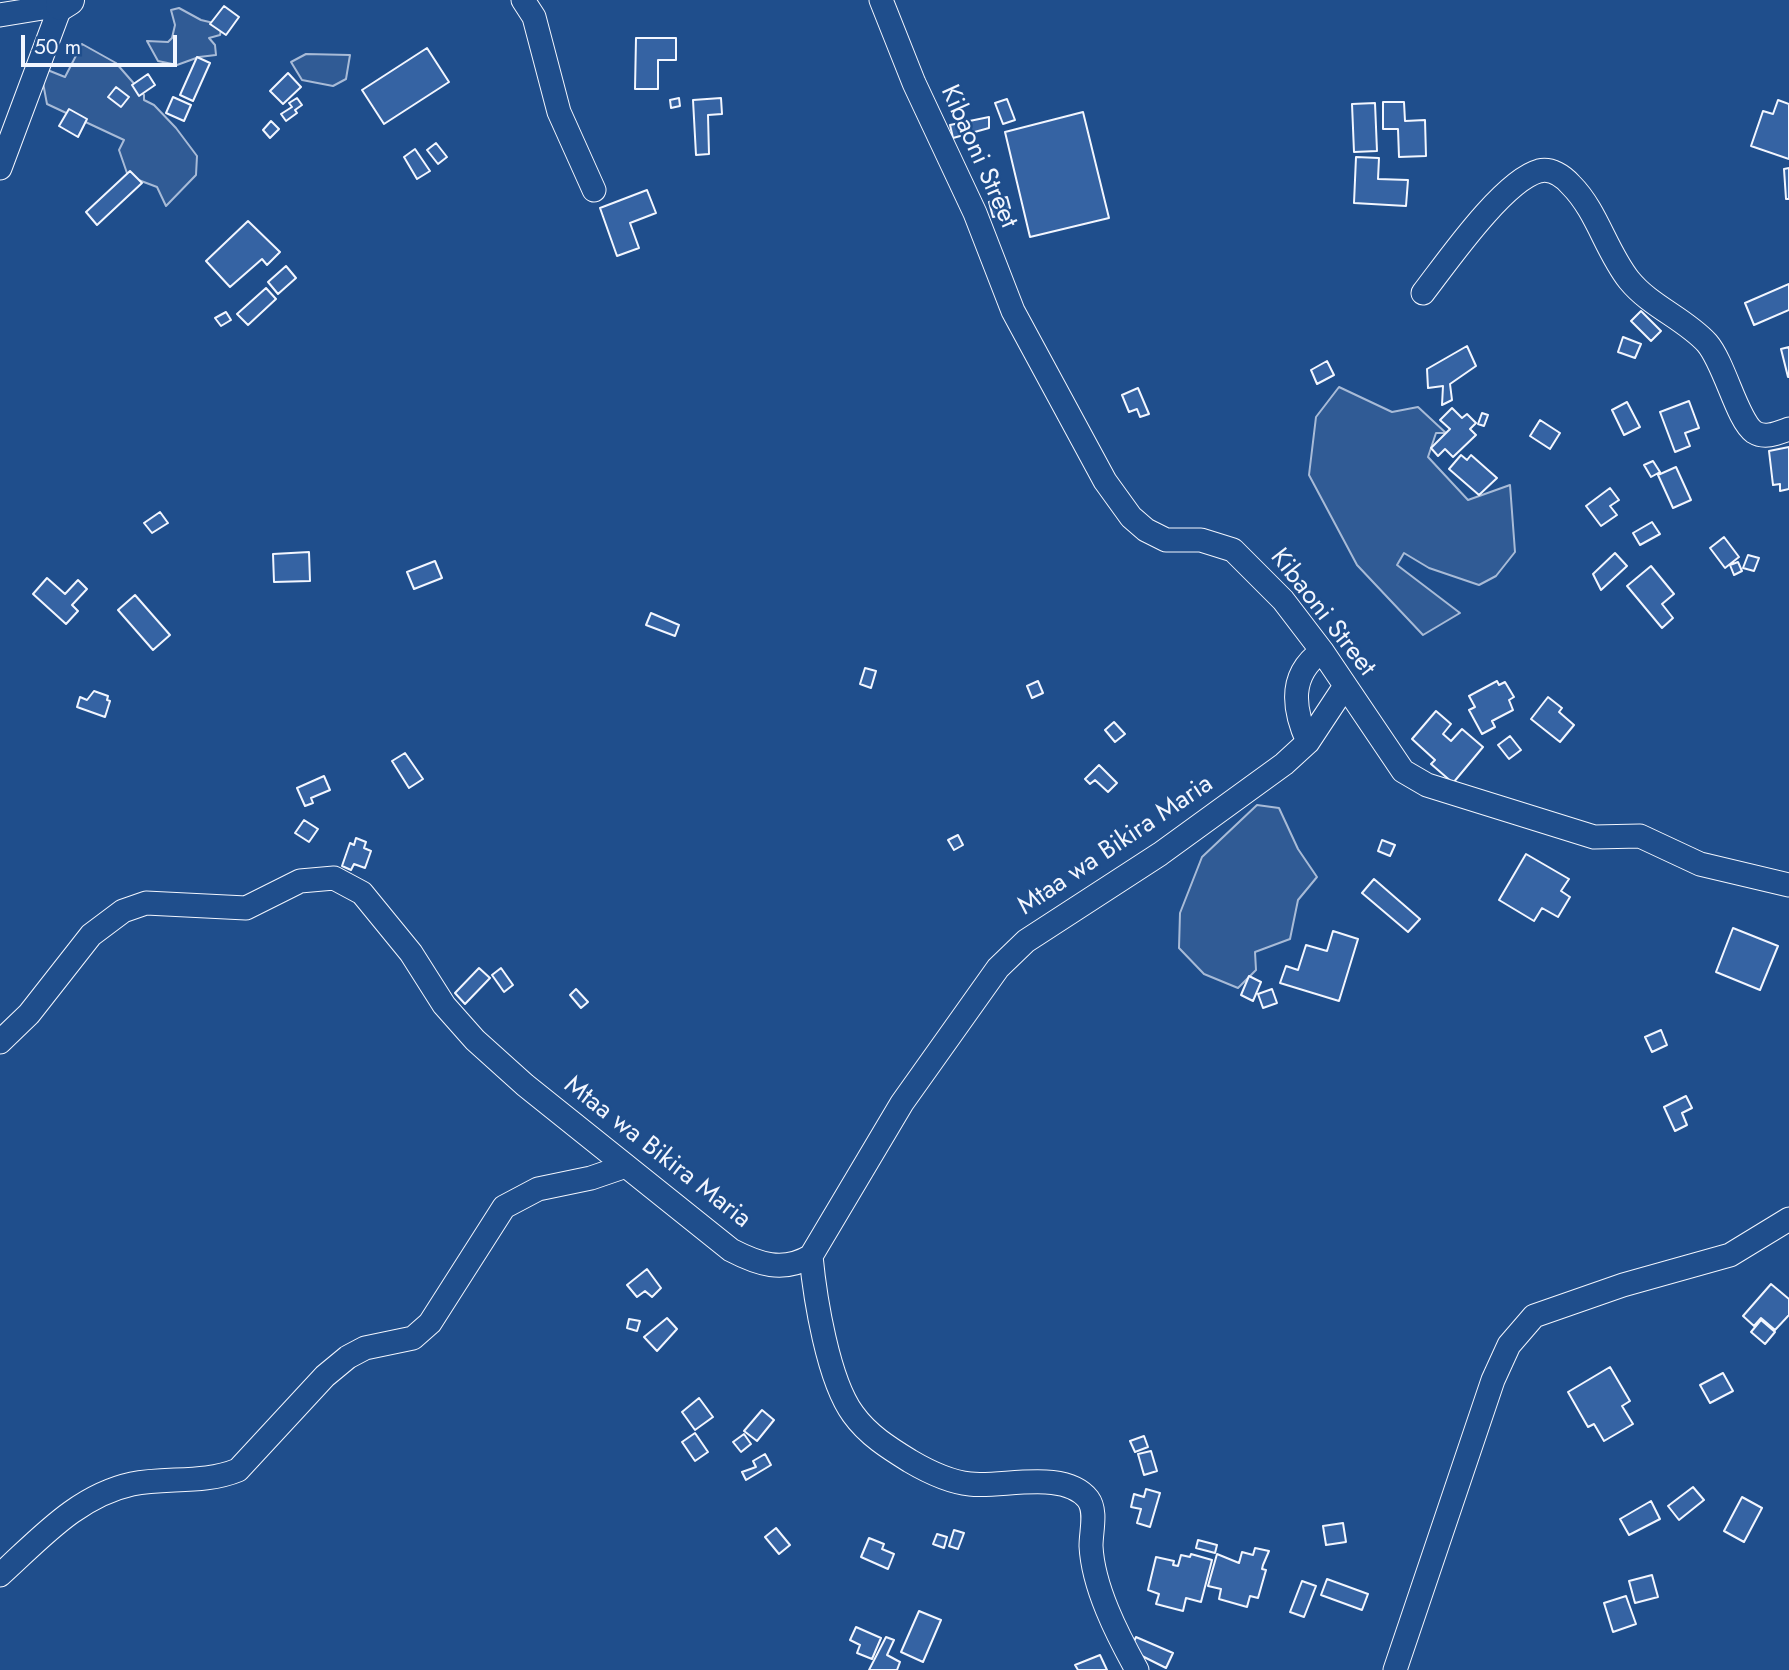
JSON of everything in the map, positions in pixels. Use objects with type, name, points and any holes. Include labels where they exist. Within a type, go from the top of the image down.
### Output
[{"type":"street","points":[[523,0],[534,17],[559,112],[594,190]]},
{"type":"street","name":"Kibaoni Street","points":[[881,0],[914,83],[975,213],[1013,311],[1104,481],[1131,517],[1146,530],[1166,540],[1200,540],[1234,550],[1283,600],[1322,651],[1403,771],[1427,785],[1583,835],[1640,836],[1700,864],[1789,886]]},
{"type":"street","points":[[0,15],[65,3]]},
{"type":"street","points":[[0,168],[4,152],[65,3]]},
{"type":"street","points":[[1423,293],[1464,239],[1524,178],[1541,170],[1554,171],[1571,185],[1583,200],[1628,279],[1647,300],[1707,343],[1722,367],[1746,424],[1756,433],[1770,436],[1789,429]]},
{"type":"street","points":[[1308,743],[1295,709],[1296,694],[1304,669],[1322,651]]},
{"type":"street","name":"Mtaa wa Bikira Maria","points":[[0,1042],[29,1014],[91,935],[123,911],[146,903],[246,908],[300,881],[334,878],[362,893],[387,921],[458,1024],[525,1085],[731,1250],[751,1261],[777,1267],[795,1265],[811,1256],[858,1171],[902,1103],[998,968],[1026,941],[1160,853],[1284,764],[1308,743],[1345,686]]},
{"type":"street","points":[[0,1575],[78,1506],[99,1493],[133,1484],[220,1478],[238,1470],[325,1376],[348,1357],[365,1348],[413,1338],[430,1324],[504,1207],[538,1189],[591,1178],[626,1166]]},
{"type":"street","points":[[1395,1670],[1493,1380],[1509,1345],[1534,1316],[1623,1285],[1730,1255],[1789,1219]]},
{"type":"street","points":[[811,1256],[814,1294],[835,1375],[851,1412],[865,1430],[887,1447],[942,1476],[968,1484],[1035,1481],[1064,1485],[1079,1491],[1089,1501],[1093,1518],[1093,1562],[1124,1647],[1137,1670]]},
{"type":"shaded area","points":[[179,8],[201,20],[222,25],[220,35],[209,38],[215,45],[216,55],[199,57],[177,65],[158,61],[147,41],[168,42],[172,38],[175,25],[171,10]]},
{"type":"shaded area","points":[[82,44],[116,63],[144,95],[144,100],[154,105],[176,128],[197,156],[196,175],[166,206],[157,187],[128,176],[119,150],[124,140],[47,104],[40,67],[65,77]]},
{"type":"shaded area","points":[[306,54],[350,55],[346,79],[333,86],[302,80],[291,62]]},
{"type":"shaded area","points":[[1339,387],[1392,412],[1418,407],[1446,433],[1436,433],[1428,457],[1468,500],[1510,485],[1515,552],[1496,576],[1479,585],[1429,568],[1404,553],[1397,565],[1460,613],[1423,635],[1357,565],[1309,475],[1316,417]]},
{"type":"shaded area","points":[[1257,805],[1279,808],[1298,849],[1317,877],[1298,900],[1290,939],[1255,952],[1256,970],[1238,988],[1204,974],[1179,948],[1180,913],[1202,857]]},
{"type":"building","points":[[224,6],[239,17],[226,35],[210,24]]},
{"type":"building","points":[[636,38],[676,38],[676,60],[658,60],[658,89],[635,89]]},
{"type":"building","points":[[427,48],[449,82],[384,124],[362,90]]},
{"type":"building","points":[[197,57],[210,63],[193,101],[180,95]]},
{"type":"building","points":[[288,73],[301,87],[283,104],[270,91]]},
{"type":"building","points":[[148,74],[155,85],[139,96],[132,85]]},
{"type":"building","points":[[116,87],[129,97],[121,107],[108,97]]},
{"type":"building","points":[[173,97],[191,105],[184,121],[166,113]]},
{"type":"building","points":[[297,98],[302,105],[295,110],[297,113],[286,121],[281,114],[292,107],[289,103]]},
{"type":"building","points":[[679,98],[680,106],[671,108],[670,100]]},
{"type":"building","points":[[721,98],[722,114],[708,115],[709,154],[696,155],[693,100]]},
{"type":"building","points":[[1007,99],[1015,120],[1003,124],[995,103]]},
{"type":"building","points":[[1778,100],[1789,104],[1789,159],[1751,146],[1763,111],[1773,114]]},
{"type":"building","points":[[1383,102],[1404,102],[1405,121],[1425,120],[1426,156],[1399,157],[1398,129],[1383,129]]},
{"type":"building","points":[[1375,103],[1377,151],[1354,152],[1352,104]]},
{"type":"building","points":[[69,109],[87,119],[78,137],[59,126]]},
{"type":"building","points":[[1083,112],[1109,218],[1030,237],[1005,132]]},
{"type":"building","points":[[989,117],[989,128],[953,138],[950,125]]},
{"type":"building","points":[[271,121],[279,129],[270,138],[263,130]]},
{"type":"building","points":[[436,143],[447,157],[438,164],[427,150]]},
{"type":"building","points":[[415,149],[430,171],[417,179],[404,157]]},
{"type":"building","points":[[1356,157],[1379,158],[1378,179],[1408,180],[1406,206],[1354,203]]},
{"type":"building","points":[[1789,168],[1789,199],[1786,199],[1784,169]]},
{"type":"building","points":[[130,171],[142,183],[97,225],[86,212]]},
{"type":"building","points":[[647,190],[656,213],[630,223],[639,248],[617,256],[600,208]]},
{"type":"building","points":[[1007,197],[1010,208],[997,212],[998,216],[993,217],[989,202]]},
{"type":"building","points":[[248,221],[280,252],[267,265],[262,259],[230,287],[206,261]]},
{"type":"building","points":[[286,266],[296,278],[278,294],[268,282]]},
{"type":"building","points":[[1789,284],[1789,310],[1754,325],[1745,303]]},
{"type":"building","points":[[266,288],[276,299],[248,325],[237,314]]},
{"type":"building","points":[[1641,311],[1661,331],[1651,341],[1631,321]]},
{"type":"building","points":[[226,312],[231,320],[221,326],[215,318]]},
{"type":"building","points":[[1623,337],[1641,344],[1635,358],[1618,352]]},
{"type":"building","points":[[1467,346],[1476,366],[1450,384],[1452,400],[1442,405],[1443,386],[1428,388],[1427,369]]},
{"type":"building","points":[[1789,347],[1789,377],[1788,377],[1781,349]]},
{"type":"building","points":[[1327,361],[1334,375],[1317,384],[1311,370]]},
{"type":"building","points":[[1138,388],[1149,414],[1140,417],[1137,409],[1129,412],[1122,395]]},
{"type":"building","points":[[1689,401],[1699,428],[1685,433],[1690,446],[1675,452],[1660,412]]},
{"type":"building","points":[[1627,402],[1640,427],[1624,435],[1612,410]]},
{"type":"building","points":[[1452,408],[1462,418],[1467,414],[1476,423],[1470,429],[1476,435],[1453,457],[1445,449],[1438,456],[1431,448],[1450,429],[1440,420]]},
{"type":"building","points":[[1482,413],[1488,415],[1484,426],[1478,424]]},
{"type":"building","points":[[1540,420],[1560,433],[1550,449],[1530,436]]},
{"type":"building","points":[[1789,447],[1789,489],[1780,491],[1780,484],[1773,485],[1769,451]]},
{"type":"building","points":[[1461,455],[1467,460],[1471,455],[1497,478],[1479,495],[1449,469]]},
{"type":"building","points":[[1653,461],[1660,472],[1651,477],[1644,465]]},
{"type":"building","points":[[1676,467],[1691,500],[1673,508],[1658,475]]},
{"type":"building","points":[[1610,488],[1619,500],[1610,506],[1617,515],[1601,526],[1586,506]]},
{"type":"building","points":[[160,512],[168,523],[152,533],[144,523]]},
{"type":"building","points":[[1652,522],[1660,534],[1640,545],[1633,533]]},
{"type":"building","points":[[1724,537],[1739,557],[1725,568],[1710,548]]},
{"type":"building","points":[[309,552],[310,581],[274,582],[273,554]]},
{"type":"building","points":[[1615,553],[1627,566],[1601,590],[1593,574]]},
{"type":"building","points":[[1748,555],[1759,558],[1754,571],[1743,568]]},
{"type":"building","points":[[435,561],[442,578],[414,589],[407,572]]},
{"type":"building","points":[[1738,562],[1742,571],[1734,575],[1730,565]]},
{"type":"building","points":[[1651,566],[1674,594],[1662,604],[1673,618],[1662,628],[1627,586]]},
{"type":"building","points":[[47,578],[65,594],[78,580],[87,589],[72,605],[78,611],[66,624],[33,594]]},
{"type":"building","points":[[135,595],[170,635],[153,650],[118,610]]},
{"type":"building","points":[[651,613],[679,625],[675,636],[646,625]]},
{"type":"building","points":[[865,668],[876,671],[871,688],[860,684]]},
{"type":"building","points":[[1038,681],[1043,693],[1032,698],[1027,686]]},
{"type":"building","points":[[1497,681],[1499,685],[1505,682],[1514,697],[1509,700],[1513,710],[1492,721],[1495,727],[1482,734],[1469,710],[1475,707],[1469,696]]},
{"type":"building","points":[[94,691],[108,696],[107,700],[110,701],[105,717],[77,707],[80,697],[87,700]]},
{"type":"building","points":[[1548,697],[1562,708],[1559,712],[1574,725],[1560,742],[1531,719]]},
{"type":"building","points":[[1436,711],[1451,724],[1443,734],[1451,741],[1462,729],[1483,747],[1453,783],[1431,764],[1435,760],[1412,739]]},
{"type":"building","points":[[1114,722],[1125,734],[1115,742],[1105,730]]},
{"type":"building","points":[[1510,736],[1521,750],[1509,759],[1498,745]]},
{"type":"building","points":[[405,753],[423,779],[409,788],[392,761]]},
{"type":"building","points":[[1099,765],[1117,783],[1108,792],[1095,780],[1090,784],[1085,779]]},
{"type":"building","points":[[324,776],[330,790],[311,798],[313,803],[305,806],[297,788]]},
{"type":"building","points":[[304,820],[318,829],[309,842],[295,833]]},
{"type":"building","points":[[958,835],[963,845],[954,850],[948,840]]},
{"type":"building","points":[[356,838],[366,842],[364,848],[371,851],[365,868],[354,864],[351,870],[342,866],[350,843],[354,845]]},
{"type":"building","points":[[1382,840],[1395,845],[1390,856],[1378,851]]},
{"type":"building","points":[[1526,854],[1569,879],[1561,891],[1570,897],[1558,917],[1542,908],[1534,921],[1499,900]]},
{"type":"building","points":[[1374,879],[1420,919],[1408,932],[1362,893]]},
{"type":"building","points":[[1733,928],[1778,946],[1760,990],[1716,972]]},
{"type":"building","points":[[1333,931],[1358,939],[1339,1001],[1280,983],[1286,966],[1298,970],[1306,945],[1327,951]]},
{"type":"building","points":[[479,968],[490,978],[465,1004],[455,993]]},
{"type":"building","points":[[501,968],[513,985],[504,992],[492,975]]},
{"type":"building","points":[[1249,976],[1261,982],[1253,1001],[1241,995]]},
{"type":"building","points":[[576,989],[588,1002],[581,1008],[570,995]]},
{"type":"building","points":[[1272,989],[1277,1003],[1263,1008],[1258,994]]},
{"type":"building","points":[[1661,1030],[1667,1045],[1652,1052],[1645,1037]]},
{"type":"building","points":[[1686,1096],[1692,1108],[1682,1113],[1687,1125],[1675,1131],[1664,1107]]},
{"type":"building","points":[[647,1269],[661,1288],[652,1297],[645,1291],[637,1297],[627,1285]]},
{"type":"building","points":[[1771,1284],[1789,1299],[1789,1315],[1775,1330],[1761,1318],[1754,1326],[1743,1316]]},
{"type":"building","points":[[667,1318],[677,1329],[657,1351],[644,1337]]},
{"type":"building","points":[[629,1319],[640,1321],[637,1331],[627,1328]]},
{"type":"building","points":[[1761,1320],[1775,1332],[1765,1344],[1751,1332]]},
{"type":"building","points":[[1610,1367],[1630,1401],[1622,1406],[1633,1424],[1604,1441],[1594,1424],[1588,1427],[1568,1392]]},
{"type":"building","points":[[1723,1373],[1733,1391],[1710,1403],[1700,1385]]},
{"type":"building","points":[[699,1398],[713,1417],[695,1430],[682,1412]]},
{"type":"building","points":[[762,1410],[774,1420],[757,1441],[744,1431]]},
{"type":"building","points":[[695,1433],[708,1452],[695,1461],[682,1442]]},
{"type":"building","points":[[744,1434],[751,1444],[741,1452],[733,1442]]},
{"type":"building","points":[[1144,1436],[1148,1447],[1135,1452],[1130,1441]]},
{"type":"building","points":[[1151,1451],[1157,1471],[1144,1475],[1138,1454]]},
{"type":"building","points":[[765,1454],[771,1465],[746,1480],[742,1472],[756,1467],[753,1461]]},
{"type":"building","points":[[1693,1487],[1704,1500],[1679,1520],[1668,1506]]},
{"type":"building","points":[[1146,1489],[1160,1493],[1150,1527],[1137,1523],[1141,1509],[1131,1507],[1134,1494],[1144,1497]]},
{"type":"building","points":[[1742,1497],[1762,1508],[1744,1542],[1724,1531]]},
{"type":"building","points":[[1651,1501],[1660,1519],[1629,1535],[1620,1519]]},
{"type":"building","points":[[1343,1523],[1346,1542],[1326,1545],[1323,1526]]},
{"type":"building","points":[[776,1528],[790,1545],[779,1554],[765,1537]]},
{"type":"building","points":[[954,1530],[964,1533],[958,1549],[949,1546]]},
{"type":"building","points":[[937,1534],[947,1537],[944,1548],[933,1544]]},
{"type":"building","points":[[869,1538],[884,1544],[882,1549],[894,1554],[888,1569],[861,1557]]},
{"type":"building","points":[[1198,1540],[1217,1545],[1215,1553],[1196,1548]]},
{"type":"building","points":[[1255,1548],[1269,1551],[1262,1569],[1266,1570],[1258,1598],[1250,1596],[1247,1607],[1219,1599],[1221,1589],[1208,1586],[1217,1554],[1239,1563],[1242,1552],[1253,1555]]},
{"type":"building","points":[[1191,1554],[1212,1560],[1201,1602],[1186,1598],[1183,1611],[1156,1604],[1159,1594],[1148,1590],[1156,1557],[1174,1561],[1173,1565],[1178,1566],[1181,1555],[1190,1557]]},
{"type":"building","points":[[1652,1575],[1658,1597],[1635,1603],[1629,1581]]},
{"type":"building","points":[[1327,1579],[1368,1594],[1362,1610],[1321,1595]]},
{"type":"building","points":[[1302,1581],[1316,1586],[1304,1617],[1290,1612]]},
{"type":"building","points":[[1626,1596],[1636,1624],[1613,1632],[1604,1603]]},
{"type":"building","points":[[919,1611],[941,1620],[923,1662],[901,1652]]},
{"type":"building","points":[[856,1627],[881,1638],[872,1659],[857,1653],[860,1645],[850,1640]]},
{"type":"building","points":[[886,1637],[894,1640],[887,1655],[900,1662],[897,1670],[869,1670]]},
{"type":"building","points":[[1136,1637],[1173,1653],[1166,1668],[1130,1650]]},
{"type":"building","points":[[1100,1655],[1107,1670],[1078,1670],[1075,1665]]}]
